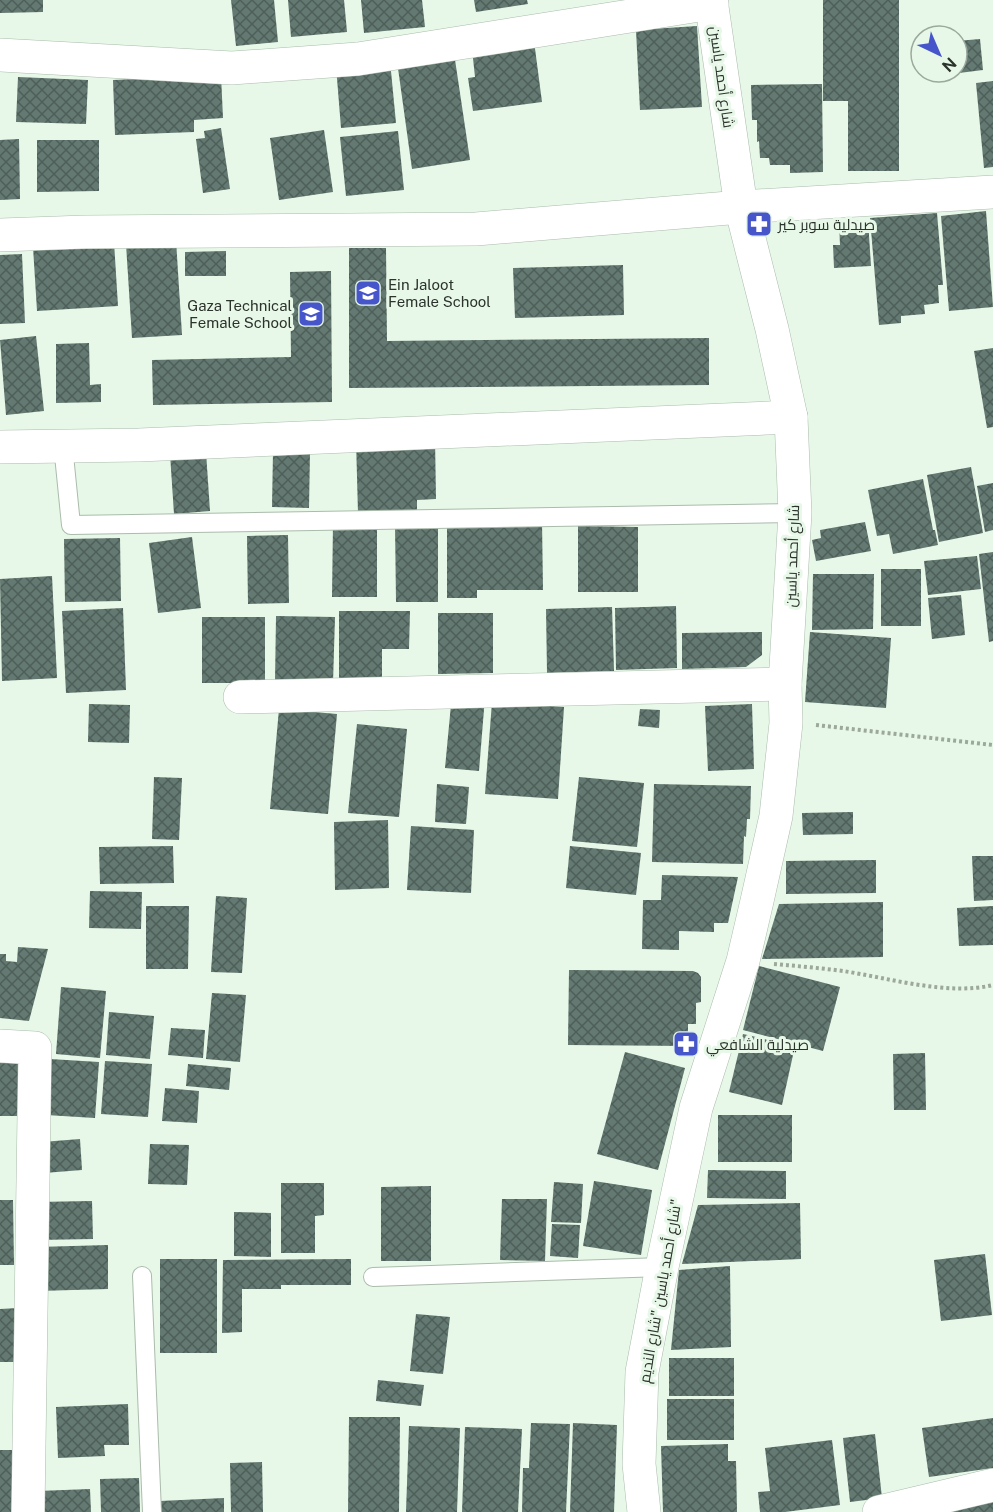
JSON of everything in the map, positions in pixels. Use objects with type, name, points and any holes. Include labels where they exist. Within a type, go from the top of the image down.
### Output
[{"type":"street","points":[[0,55],[232,68],[358,60],[712,2]]},
{"type":"street","name":"شارع أحمد ياسين","points":[[696,1108],[743,961],[776,816],[786,723],[795,513],[791,417],[772,329],[741,207],[712,2]]},
{"type":"street","points":[[0,235],[85,231],[476,229],[741,207],[993,192]]},
{"type":"street","points":[[0,447],[139,445],[791,417]]},
{"type":"street","points":[[240,697],[786,684]]},
{"type":"street","points":[[0,1046],[35,1048],[28,1512]]},
{"type":"street","name":"شارع أحمد ياسين \"شارع النديم\"","points":[[644,1512],[639,1464],[642,1372],[696,1108]]},
{"type":"street","points":[[879,1512],[993,1485]]},
{"type":"lane","points":[[63,445],[71,525],[795,513]]},
{"type":"lane","points":[[374,1277],[662,1267]]},
{"type":"lane","points":[[142,1276],[152,1512]]},
{"type":"path","points":[[786,723],[832,726],[993,745]]},
{"type":"path","points":[[743,961],[843,971],[908,983],[976,989],[993,986]]},
{"type":"building","points":[[0,0],[43,0],[43,12],[0,13]]},
{"type":"building","points":[[231,0],[274,0],[278,42],[236,46]]},
{"type":"building","points":[[288,0],[344,0],[347,32],[291,37]]},
{"type":"building","points":[[361,0],[422,0],[425,27],[364,33]]},
{"type":"building","points":[[474,0],[527,0],[528,4],[476,12]]},
{"type":"building","points":[[823,0],[899,0],[899,171],[848,171],[848,101],[823,101]]},
{"type":"building","points":[[697,26],[702,107],[640,110],[636,30]]},
{"type":"building","points":[[980,39],[983,70],[969,72],[969,40]]},
{"type":"building","points":[[534,41],[542,102],[473,111],[468,78],[475,77],[472,49]]},
{"type":"building","points":[[454,53],[470,160],[412,169],[397,61]]},
{"type":"building","points":[[390,61],[396,123],[341,128],[336,66]]},
{"type":"building","points":[[221,75],[223,118],[194,120],[194,132],[115,135],[113,80]]},
{"type":"building","points":[[18,77],[88,80],[86,124],[16,122]]},
{"type":"building","points":[[993,81],[993,167],[984,168],[976,83]]},
{"type":"building","points":[[822,84],[823,172],[790,173],[790,165],[770,165],[769,158],[760,158],[757,120],[752,120],[751,85]]},
{"type":"building","points":[[221,128],[230,189],[203,193],[196,139],[205,138],[204,131]]},
{"type":"building","points":[[324,130],[333,192],[279,200],[270,138]]},
{"type":"building","points":[[398,131],[404,190],[346,196],[340,137]]},
{"type":"building","points":[[19,139],[20,199],[0,200],[0,140]]},
{"type":"building","points":[[37,140],[99,140],[99,191],[37,192]]},
{"type":"building","points":[[986,211],[993,307],[949,311],[941,216]]},
{"type":"building","points":[[937,213],[943,285],[938,285],[939,303],[924,305],[925,314],[901,316],[901,323],[879,325],[870,218]]},
{"type":"building","points":[[868,220],[871,266],[834,268],[833,245],[840,245],[839,222]]},
{"type":"building","points":[[176,240],[182,335],[132,338],[126,244]]},
{"type":"building","points":[[114,242],[118,306],[37,311],[33,247]]},
{"type":"building","name":"Ein Jaloot Female School","points":[[349,248],[386,248],[387,341],[709,338],[709,385],[349,388]]},
{"type":"building","points":[[226,251],[226,276],[185,276],[185,252]]},
{"type":"building","points":[[22,254],[25,323],[0,324],[0,255]]},
{"type":"building","points":[[623,265],[624,315],[515,318],[513,268]]},
{"type":"building","name":"Gaza Technical Female School","points":[[331,271],[332,402],[153,405],[152,360],[291,357],[290,272]]},
{"type":"building","points":[[36,336],[44,411],[6,415],[0,340]]},
{"type":"building","points":[[89,343],[90,385],[101,384],[101,402],[56,403],[56,344]]},
{"type":"building","points":[[993,348],[993,427],[987,428],[974,351]]},
{"type":"building","points":[[435,439],[436,499],[417,500],[417,512],[358,513],[356,440]]},
{"type":"building","points":[[206,452],[210,511],[174,514],[170,454]]},
{"type":"building","points":[[273,452],[310,452],[309,508],[272,507]]},
{"type":"building","points":[[971,467],[983,533],[939,542],[927,475]]},
{"type":"building","points":[[923,479],[938,545],[893,554],[889,534],[877,536],[868,490]]},
{"type":"building","points":[[993,483],[993,530],[985,532],[977,486]]},
{"type":"building","points":[[542,521],[543,590],[477,590],[477,598],[447,598],[447,522]]},
{"type":"building","points":[[865,522],[871,551],[816,561],[812,540],[821,538],[820,530]]},
{"type":"building","points":[[377,523],[377,597],[332,597],[333,524]]},
{"type":"building","points":[[438,523],[438,602],[396,602],[395,524]]},
{"type":"building","points":[[578,526],[638,527],[638,592],[578,592]]},
{"type":"building","points":[[288,535],[289,603],[248,604],[247,536]]},
{"type":"building","points":[[192,537],[201,608],[158,613],[149,543]]},
{"type":"building","points":[[120,538],[121,601],[65,602],[64,539]]},
{"type":"building","points":[[993,552],[993,641],[989,642],[979,554]]},
{"type":"building","points":[[977,556],[981,589],[928,595],[924,561]]},
{"type":"building","points":[[881,569],[921,569],[921,626],[881,626]]},
{"type":"building","points":[[813,574],[874,574],[873,629],[812,630]]},
{"type":"building","points":[[52,576],[57,678],[2,681],[0,579]]},
{"type":"building","points":[[961,595],[965,635],[932,639],[928,598]]},
{"type":"building","points":[[676,606],[677,668],[616,670],[615,608]]},
{"type":"building","points":[[612,607],[614,671],[547,673],[546,609]]},
{"type":"building","points":[[123,608],[126,690],[66,693],[62,611]]},
{"type":"building","points":[[339,611],[410,611],[409,649],[382,649],[382,692],[339,692]]},
{"type":"building","points":[[438,613],[493,613],[493,673],[438,674]]},
{"type":"building","points":[[276,616],[335,617],[333,683],[275,682]]},
{"type":"building","points":[[202,617],[265,617],[265,683],[202,683]]},
{"type":"building","points":[[762,632],[762,655],[746,667],[682,669],[682,633]]},
{"type":"building","points":[[810,632],[891,638],[886,708],[805,702]]},
{"type":"building","points":[[452,694],[485,697],[479,771],[445,768]]},
{"type":"building","points":[[492,702],[564,707],[558,799],[485,794]]},
{"type":"building","points":[[89,704],[130,705],[129,743],[88,742]]},
{"type":"building","points":[[752,704],[754,769],[708,771],[705,706]]},
{"type":"building","points":[[279,709],[337,714],[328,814],[270,809]]},
{"type":"building","points":[[640,709],[660,710],[659,728],[638,726]]},
{"type":"building","points":[[357,724],[407,729],[399,817],[348,813]]},
{"type":"building","points":[[154,777],[182,778],[179,840],[152,839]]},
{"type":"building","points":[[579,777],[644,783],[637,847],[572,841]]},
{"type":"building","points":[[437,784],[469,787],[466,824],[435,822]]},
{"type":"building","points":[[654,784],[751,786],[750,819],[747,819],[746,837],[744,836],[743,864],[652,862]]},
{"type":"building","points":[[853,812],[853,834],[803,835],[802,813]]},
{"type":"building","points":[[388,820],[389,888],[335,890],[334,822]]},
{"type":"building","points":[[411,826],[474,830],[471,893],[407,890]]},
{"type":"building","points":[[173,846],[174,883],[100,884],[99,847]]},
{"type":"building","points":[[570,846],[641,853],[636,895],[566,888]]},
{"type":"building","points":[[972,856],[993,856],[993,900],[974,901]]},
{"type":"building","points":[[876,860],[876,893],[786,894],[786,861]]},
{"type":"building","points":[[662,875],[738,877],[728,923],[714,923],[714,932],[679,931],[679,950],[642,949],[643,900],[661,900]]},
{"type":"building","points":[[90,891],[142,892],[141,929],[89,928]]},
{"type":"building","points":[[216,896],[247,898],[242,973],[211,972]]},
{"type":"building","points":[[883,902],[883,957],[762,959],[779,904]]},
{"type":"building","points":[[146,906],[189,906],[188,969],[146,969]]},
{"type":"building","points":[[993,906],[993,945],[959,946],[957,908]]},
{"type":"building","points":[[18,947],[48,949],[29,1021],[0,1018],[0,954],[6,954],[6,961],[17,962]]},
{"type":"building","points":[[759,966],[840,987],[823,1051],[743,1030]]},
{"type":"building","points":[[569,970],[693,971],[698,973],[701,977],[701,1002],[696,1003],[696,1024],[688,1024],[688,1046],[568,1045]]},
{"type":"building","points":[[61,987],[106,991],[100,1058],[56,1054]]},
{"type":"building","points":[[212,993],[246,995],[240,1062],[206,1059]]},
{"type":"building","points":[[109,1012],[154,1016],[150,1059],[106,1055]]},
{"type":"building","points":[[171,1028],[205,1030],[203,1058],[168,1055]]},
{"type":"building","points":[[743,1034],[795,1046],[782,1105],[729,1092]]},
{"type":"building","points":[[0,1049],[22,1049],[19,1116],[0,1116]]},
{"type":"building","points":[[625,1052],[685,1068],[658,1170],[597,1154]]},
{"type":"building","points":[[925,1053],[926,1110],[894,1110],[893,1054]]},
{"type":"building","points":[[50,1059],[99,1062],[95,1118],[46,1115]]},
{"type":"building","points":[[105,1061],[152,1064],[148,1117],[101,1114]]},
{"type":"building","points":[[188,1064],[231,1068],[229,1090],[186,1086]]},
{"type":"building","points":[[165,1088],[199,1091],[197,1123],[162,1121]]},
{"type":"building","points":[[718,1115],[792,1115],[792,1162],[718,1162]]},
{"type":"building","points":[[80,1139],[82,1170],[44,1173],[42,1142]]},
{"type":"building","points":[[150,1144],[189,1145],[187,1185],[148,1184]]},
{"type":"building","points":[[708,1170],[786,1171],[786,1199],[707,1198]]},
{"type":"building","points":[[594,1181],[652,1190],[641,1255],[583,1246]]},
{"type":"building","points":[[554,1182],[583,1184],[581,1223],[551,1222]]},
{"type":"building","points":[[281,1183],[324,1183],[324,1215],[315,1216],[315,1253],[281,1253]]},
{"type":"building","points":[[431,1186],[431,1261],[381,1261],[381,1187]]},
{"type":"building","points":[[502,1199],[547,1199],[545,1261],[500,1260]]},
{"type":"building","points":[[0,1200],[13,1200],[14,1265],[0,1265]]},
{"type":"building","points":[[92,1201],[93,1239],[37,1240],[35,1202]]},
{"type":"building","points":[[800,1203],[801,1259],[682,1264],[698,1205]]},
{"type":"building","points":[[234,1212],[271,1213],[271,1257],[234,1256]]},
{"type":"building","points":[[552,1224],[580,1225],[578,1258],[550,1256]]},
{"type":"building","points":[[108,1245],[108,1289],[38,1291],[37,1247]]},
{"type":"building","points":[[985,1254],[992,1315],[941,1321],[934,1260]]},
{"type":"building","points":[[160,1259],[217,1259],[217,1353],[160,1353]]},
{"type":"building","points":[[351,1259],[351,1285],[281,1285],[281,1289],[242,1289],[242,1332],[222,1333],[223,1260]]},
{"type":"building","points":[[730,1266],[731,1347],[671,1350],[679,1270]]},
{"type":"building","points":[[18,1308],[18,1362],[0,1362],[0,1309]]},
{"type":"building","points":[[416,1314],[450,1317],[443,1374],[410,1371]]},
{"type":"building","points":[[669,1358],[734,1358],[734,1396],[669,1396]]},
{"type":"building","points":[[378,1380],[424,1385],[421,1406],[376,1401]]},
{"type":"building","points":[[667,1399],[734,1399],[734,1440],[667,1440]]},
{"type":"building","points":[[128,1404],[129,1445],[104,1445],[105,1456],[58,1458],[56,1407]]},
{"type":"building","points":[[349,1417],[400,1417],[399,1512],[348,1512]]},
{"type":"building","points":[[993,1418],[993,1468],[929,1477],[922,1428]]},
{"type":"building","points":[[531,1423],[570,1424],[566,1512],[522,1512],[523,1468],[529,1468]]},
{"type":"building","points":[[573,1423],[617,1425],[614,1512],[570,1512]]},
{"type":"building","points":[[409,1426],[460,1428],[457,1512],[406,1512]]},
{"type":"building","points":[[465,1427],[522,1429],[518,1512],[462,1512]]},
{"type":"building","points":[[875,1434],[882,1498],[850,1502],[843,1438]]},
{"type":"building","points":[[832,1440],[840,1505],[785,1512],[760,1512],[758,1492],[770,1491],[765,1448]]},
{"type":"building","points":[[728,1444],[728,1461],[736,1461],[737,1512],[663,1512],[661,1446]]},
{"type":"building","points":[[0,1450],[18,1450],[19,1512],[0,1512]]},
{"type":"building","points":[[262,1462],[263,1512],[231,1512],[230,1463]]},
{"type":"building","points":[[139,1478],[140,1512],[101,1512],[100,1479]]},
{"type":"building","points":[[90,1489],[91,1512],[39,1512],[38,1491]]},
{"type":"building","points":[[993,1494],[993,1512],[926,1512]]},
{"type":"building","points":[[224,1498],[224,1512],[160,1512],[160,1501]]},
{"type":"place","name":"صيدلية سوبر كير","points":[[759,224]]},
{"type":"place","name":"Ein Jaloot Female School","points":[[368,293]]},
{"type":"place","name":"Gaza Technical Female School","points":[[311,314]]},
{"type":"place","name":"صيدلية الشافعي","points":[[686,1044]]}]
